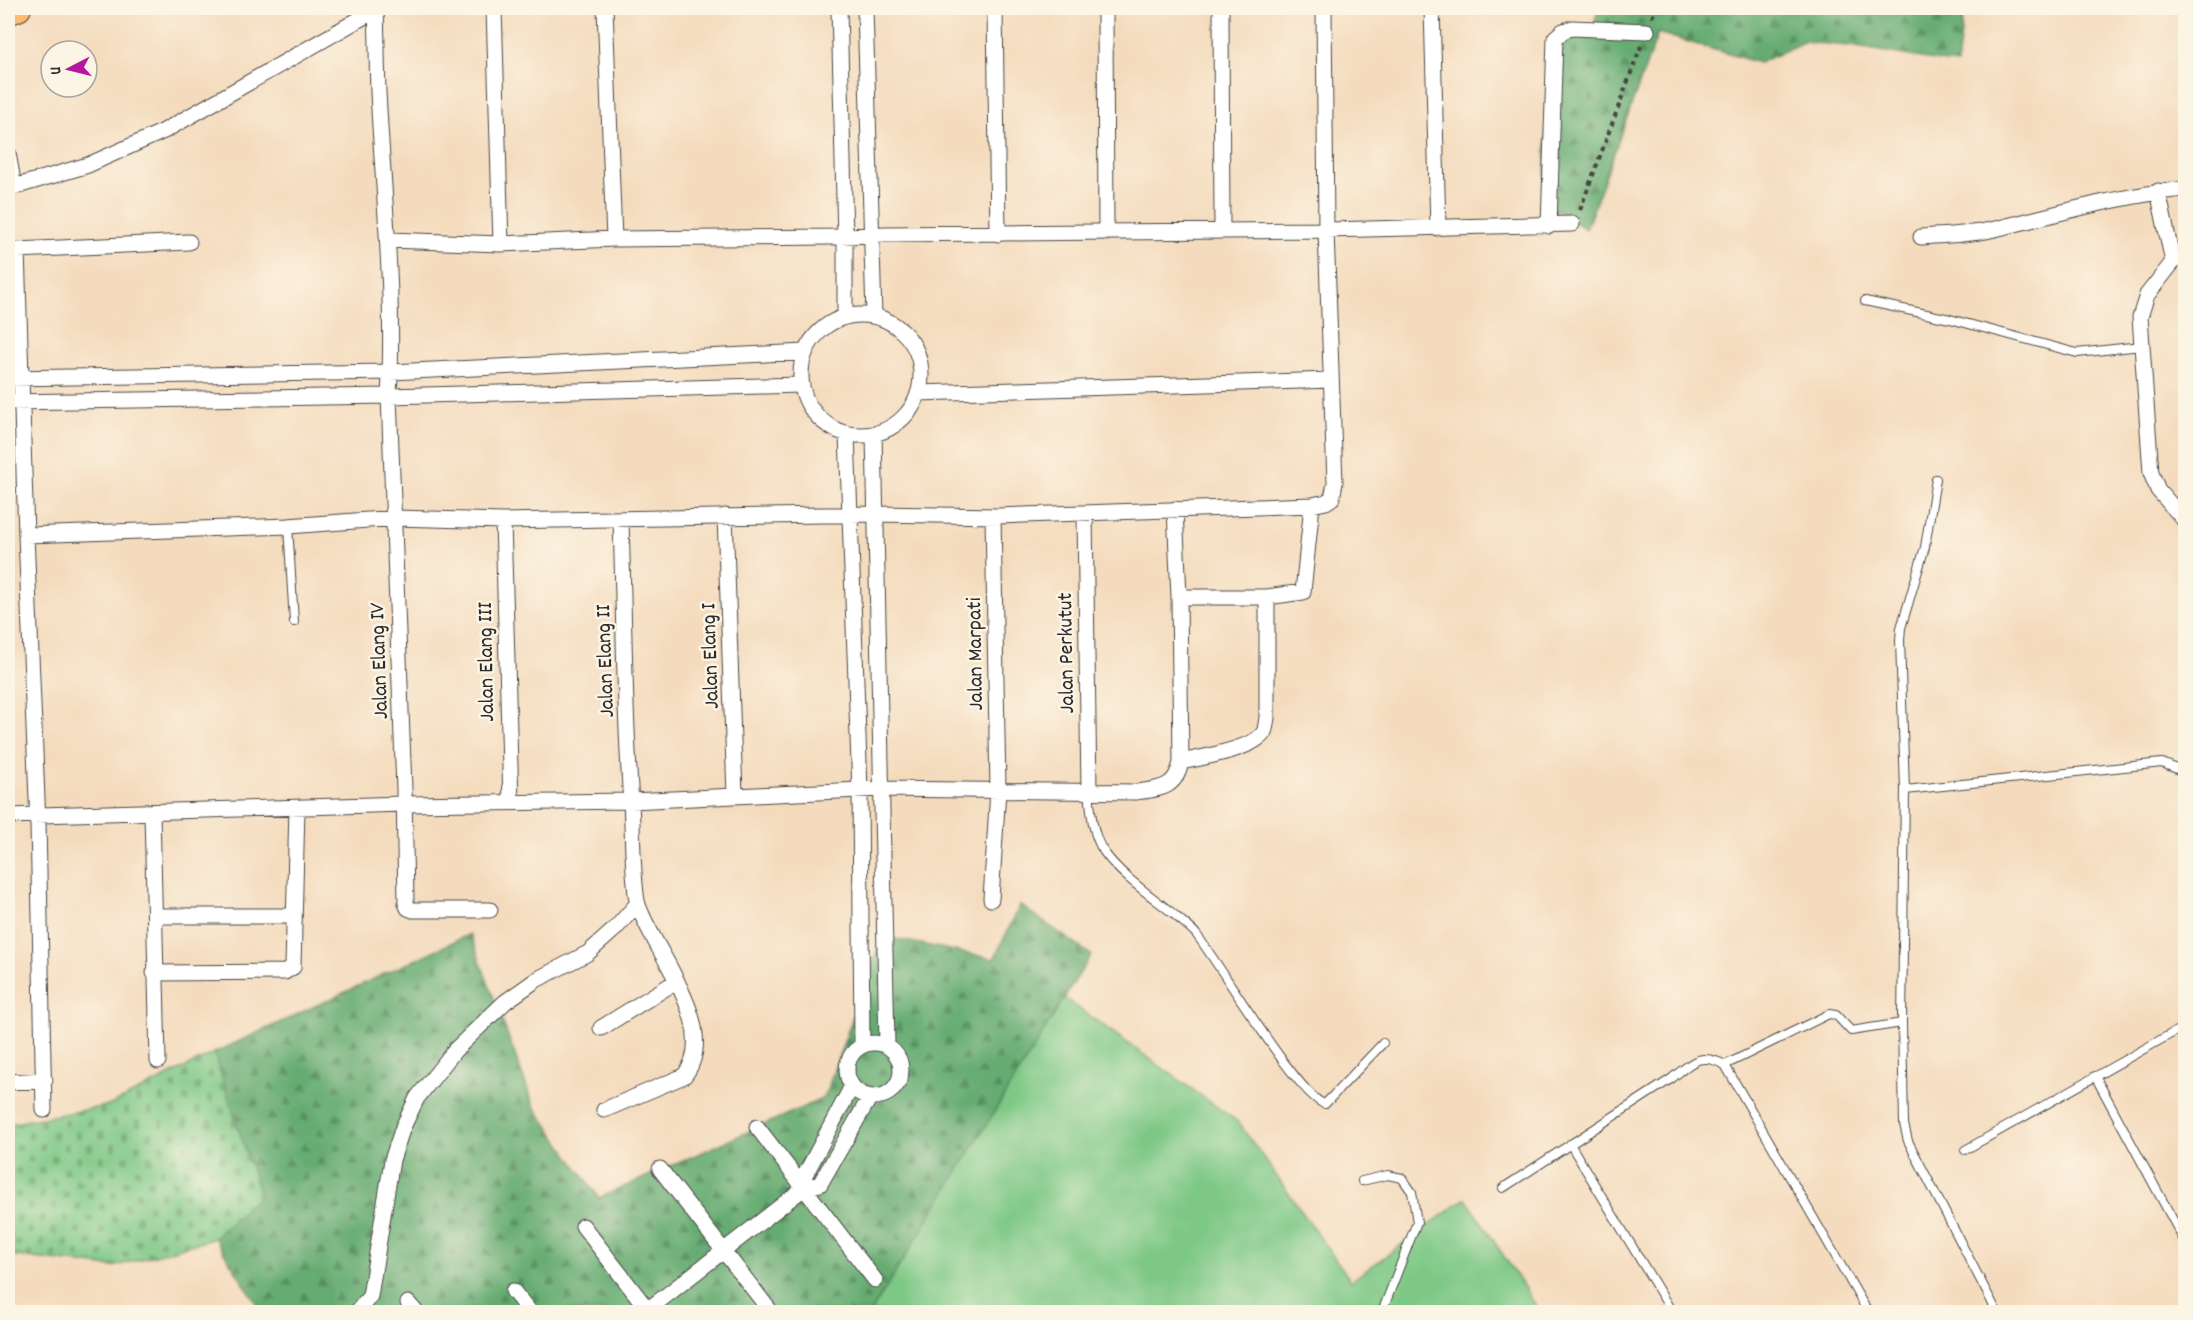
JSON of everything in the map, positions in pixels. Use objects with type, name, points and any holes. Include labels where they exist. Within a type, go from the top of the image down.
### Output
[{"type":"main road","points":[[8,12],[18,8]]},
{"type":"street","points":[[8,153],[14,187],[88,165],[165,131],[378,8]]},
{"type":"street","name":"Jalan Elang IV","points":[[378,8],[378,90],[388,240],[391,372],[389,396],[408,908],[412,910],[490,910]]},
{"type":"street","points":[[494,8],[501,244]]},
{"type":"street","points":[[605,8],[614,239]]},
{"type":"street","points":[[839,8],[845,316]]},
{"type":"street","points":[[865,8],[874,316]]},
{"type":"street","points":[[995,8],[998,234]]},
{"type":"street","points":[[1105,8],[1106,233]]},
{"type":"street","points":[[1221,8],[1222,231]]},
{"type":"street","points":[[26,535],[288,526],[395,518],[504,521],[850,514],[993,516],[1312,505],[1326,502],[1332,498],[1334,491],[1326,230],[1324,8]]},
{"type":"street","points":[[1432,8],[1438,228]]},
{"type":"street","points":[[1549,226],[1555,38],[1563,31],[1572,28],[1647,31]]},
{"type":"street","points":[[1921,237],[1992,230],[2066,210],[2158,191],[2186,189]]},
{"type":"street","points":[[2158,191],[2173,262],[2147,295],[2140,317],[2151,473],[2158,490],[2186,522]]},
{"type":"street","points":[[388,240],[501,244],[614,239],[1326,230],[1572,224]]},
{"type":"street","points":[[44,1110],[38,815],[26,535],[15,402],[12,250],[189,242]]},
{"type":"street","points":[[845,316],[874,316],[899,328],[913,345],[920,365],[921,379],[912,407],[902,419],[874,434],[847,434],[822,421],[813,411],[802,385],[801,369],[805,352],[821,330],[845,316]]},
{"type":"street","points":[[15,378],[391,372],[805,352]]},
{"type":"street","points":[[918,393],[1331,380]]},
{"type":"street","points":[[15,402],[389,396],[802,385]]},
{"type":"street","points":[[847,434],[860,791],[862,1045]]},
{"type":"street","points":[[874,434],[887,1045]]},
{"type":"street","points":[[1179,597],[1268,597],[1303,592],[1312,505]]},
{"type":"street","points":[[8,816],[404,804],[631,801],[880,789],[1136,792],[1155,789],[1172,783],[1179,774],[1181,762],[1179,597],[1175,509]]},
{"type":"street","name":"Jalan Perkutut","points":[[1085,514],[1089,791]]},
{"type":"street","name":"Jalan Elang I","points":[[725,516],[735,795]]},
{"type":"street","name":"Jalan Marpati","points":[[992,899],[998,790],[993,516]]},
{"type":"street","name":"Jalan Elang II","points":[[621,520],[637,903]]},
{"type":"street","name":"Jalan Elang III","points":[[504,521],[511,802]]},
{"type":"street","points":[[1181,762],[1234,749],[1255,740],[1265,731],[1268,597]]},
{"type":"street","points":[[154,974],[290,971],[293,968],[297,807]]},
{"type":"street","points":[[152,812],[154,974],[158,1061]]},
{"type":"street","points":[[357,1312],[370,1296],[392,1160],[403,1127],[417,1098],[455,1050],[505,1002],[536,980],[588,952],[615,929],[637,903],[677,981],[692,1018],[696,1037],[695,1056],[692,1067],[684,1076],[604,1110]]},
{"type":"street","points":[[155,916],[294,916]]},
{"type":"street","points":[[601,1028],[677,981]]},
{"type":"street","points":[[870,1043],[887,1045],[894,1050],[902,1066],[899,1083],[887,1094],[870,1097],[852,1086],[847,1071],[848,1064],[851,1056],[862,1045],[870,1043]]},
{"type":"street","points":[[8,1082],[45,1080]]},
{"type":"street","points":[[804,1188],[805,1175],[852,1086]]},
{"type":"street","points":[[583,1226],[647,1311],[804,1188],[820,1184],[870,1097]]},
{"type":"street","points":[[757,1127],[875,1280]]},
{"type":"street","points":[[660,1169],[771,1312]]},
{"type":"street","points":[[513,1291],[530,1312]]},
{"type":"lane","points":[[1865,301],[1950,319],[2077,353],[2141,345]]},
{"type":"lane","points":[[1936,479],[1925,547],[1901,628],[1905,790],[1902,1023],[1904,1124],[1908,1141],[1997,1312]]},
{"type":"lane","points":[[288,526],[294,622]]},
{"type":"lane","points":[[1905,790],[2162,763],[2186,774]]},
{"type":"lane","points":[[1089,791],[1093,827],[1103,852],[1195,933],[1256,1021],[1318,1102],[1325,1104],[1383,1043]]},
{"type":"lane","points":[[1725,1065],[1829,1014],[1836,1015],[1851,1031],[1902,1023]]},
{"type":"lane","points":[[1965,1150],[2185,1026]]},
{"type":"lane","points":[[1503,1188],[1671,1079],[1694,1061],[1712,1058],[1725,1065],[1868,1312]]},
{"type":"lane","points":[[2095,1077],[2186,1244]]},
{"type":"lane","points":[[1570,1144],[1672,1312]]},
{"type":"lane","points":[[1362,1181],[1388,1175],[1402,1178],[1412,1192],[1417,1222],[1382,1312]]},
{"type":"path","points":[[1572,224],[1584,203],[1656,8]]},
{"type":"green space","points":[[1598,8],[1964,8],[1957,64],[1851,46],[1803,42],[1759,63],[1658,33],[1586,229],[1544,202],[1551,37],[1593,31]]},
{"type":"green space","points":[[1020,905],[1091,955],[871,1312],[262,1312],[215,1238],[260,1195],[214,1053],[470,934],[534,1106],[599,1198],[824,1098],[882,936],[994,959]]},
{"type":"green space","points":[[1063,997],[1238,1122],[1351,1281],[1466,1198],[1540,1312],[871,1312]]},
{"type":"green space","points":[[214,1053],[260,1195],[215,1238],[113,1267],[8,1255],[8,1124],[111,1105]]}]
